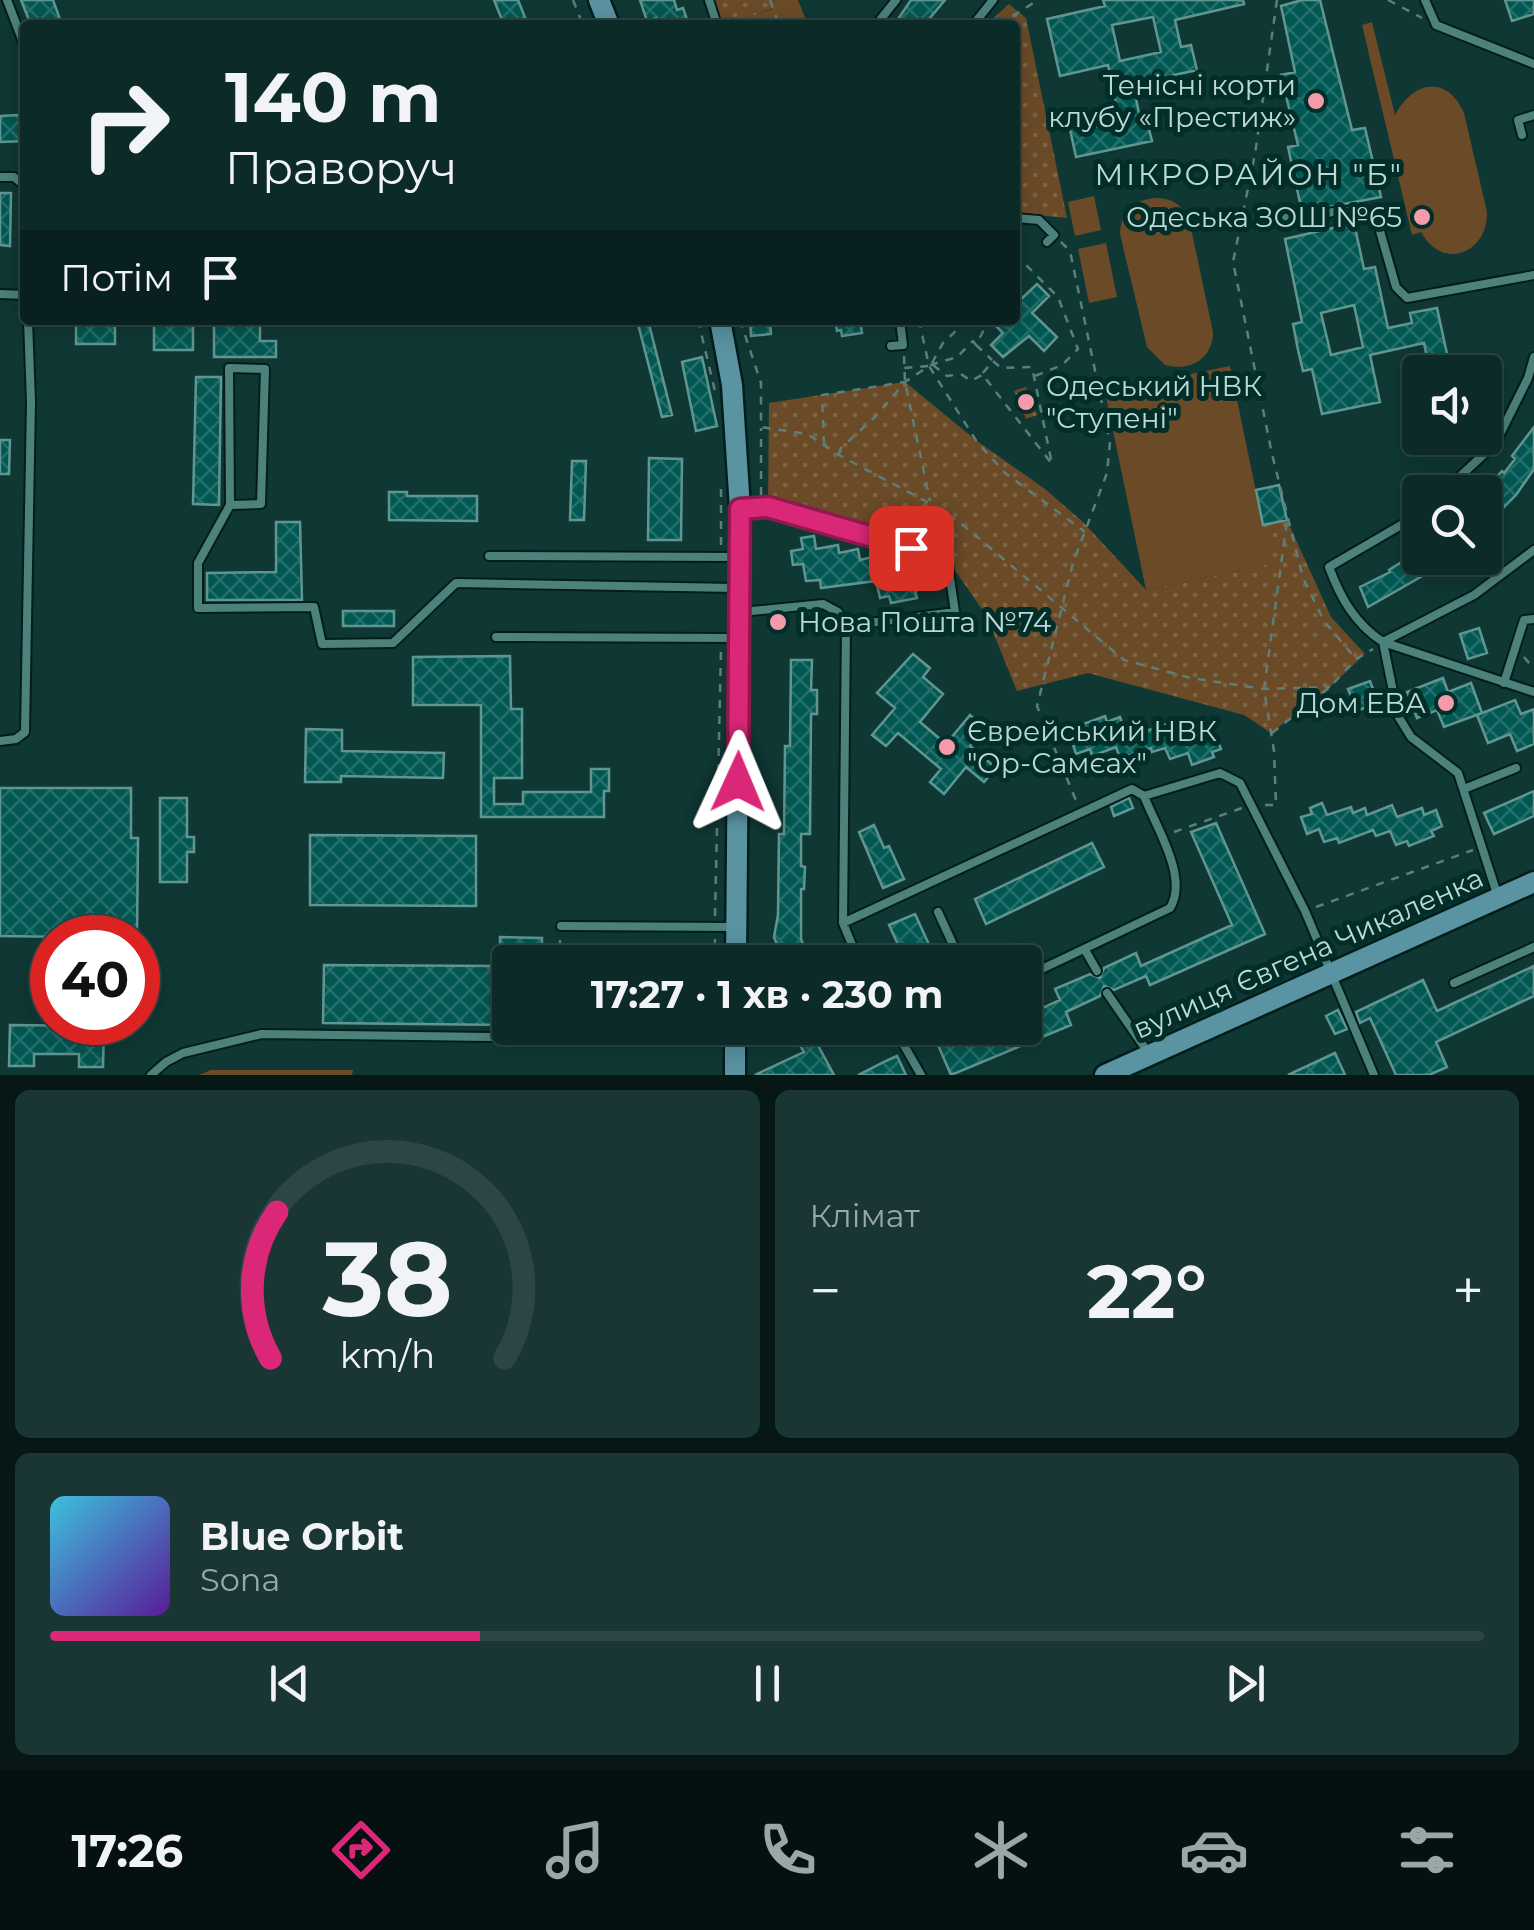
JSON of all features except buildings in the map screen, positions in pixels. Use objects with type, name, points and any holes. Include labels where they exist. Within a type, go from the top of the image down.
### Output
[{"type":"street","points":[[721,325],[750,508],[740,556],[736,945]]},
{"type":"street","name":"вулиця Євгена Чикаленка","points":[[1105,1075],[1534,882]]},
{"type":"street","points":[[735,1045],[735,1075]]},
{"type":"lane","points":[[6,0],[20,35]]},
{"type":"lane","points":[[880,20],[896,0]]},
{"type":"lane","points":[[977,20],[993,0]]},
{"type":"lane","points":[[1425,0],[1436,25],[1534,64]]},
{"type":"lane","points":[[1522,136],[1518,120],[1533,119]]},
{"type":"lane","points":[[1286,218],[1290,223],[1351,208],[1370,216],[1378,224],[1396,288],[1407,298],[1534,275]]},
{"type":"lane","points":[[1020,218],[1039,220],[1050,239]]},
{"type":"lane","points":[[0,741],[16,739],[25,732],[31,402],[28,325]]},
{"type":"lane","points":[[891,346],[902,345],[900,325]]},
{"type":"lane","points":[[1461,475],[1494,444],[1534,358]]},
{"type":"lane","points":[[230,506],[261,504],[265,369],[228,368],[230,506],[198,563],[198,608],[314,607],[322,644],[393,643],[456,583],[740,588]]},
{"type":"lane","points":[[750,508],[768,507],[947,558],[954,612],[846,626]]},
{"type":"lane","points":[[1402,524],[1329,567],[1339,593],[1359,622],[1383,642],[1534,692]]},
{"type":"lane","points":[[1383,642],[1474,595],[1534,550]]},
{"type":"lane","points":[[488,556],[740,556]]},
{"type":"lane","points":[[739,612],[823,604],[838,612],[846,626],[843,923],[852,945]]},
{"type":"lane","points":[[1504,683],[1524,620],[1534,619]]},
{"type":"lane","points":[[496,637],[739,638]]},
{"type":"lane","points":[[1383,642],[1392,702],[1404,728],[1458,773],[1498,897]]},
{"type":"lane","points":[[1464,789],[1516,768]]},
{"type":"lane","points":[[1144,796],[1220,773],[1235,778],[1305,911],[1374,1075]]},
{"type":"lane","points":[[843,923],[1132,789],[1144,796],[1177,877],[1176,898],[1170,908],[1042,969]]},
{"type":"lane","points":[[938,912],[953,945]]},
{"type":"lane","points":[[561,926],[736,927]]},
{"type":"lane","points":[[1454,983],[1534,947]]},
{"type":"lane","points":[[1085,950],[1096,971]]},
{"type":"lane","points":[[1107,993],[1150,1055]]},
{"type":"lane","points":[[151,1075],[184,1053],[262,1034],[492,1034]]},
{"type":"lane","points":[[904,1045],[921,1075]]},
{"type":"path","points":[[1007,20],[1038,0]]},
{"type":"path","points":[[1277,0],[1255,154],[1232,262],[1303,578],[1324,621],[1356,659]]},
{"type":"path","points":[[1388,0],[1436,25]]},
{"type":"path","points":[[1050,239],[1070,251],[1110,442],[1107,473],[1073,562],[1038,706],[1080,812]]},
{"type":"path","points":[[1020,259],[1058,297],[1078,349],[1062,364],[1036,376]]},
{"type":"path","points":[[742,325],[761,383],[761,427],[750,508]]},
{"type":"path","points":[[920,325],[923,350],[966,427],[1005,473],[1085,533]]},
{"type":"path","points":[[839,456],[841,448],[906,382],[930,365],[943,343],[959,328],[956,325]]},
{"type":"path","points":[[976,344],[986,325]]},
{"type":"path","points":[[904,368],[958,357],[973,341],[1001,368],[1032,366],[1052,464],[982,374]]},
{"type":"path","points":[[902,345],[931,504]]},
{"type":"path","points":[[930,365],[947,376],[960,374],[971,381],[993,361]]},
{"type":"path","points":[[824,445],[822,395],[906,382]]},
{"type":"path","points":[[761,427],[807,434],[839,456],[931,504],[964,526],[1124,660],[1191,678],[1264,688],[1330,687]]},
{"type":"path","points":[[1172,833],[1251,805],[1276,805],[1264,688],[1287,520]]},
{"type":"path","points":[[1271,733],[1330,687],[1356,659],[1383,642]]},
{"type":"path","points":[[1512,656],[1523,657],[1534,669]]},
{"type":"path","points":[[1305,911],[1483,846]]},
{"type":"path","points":[[560,940],[560,945]]},
{"type":"shaded area","points":[[709,0],[774,0],[770,2],[773,8],[742,20],[715,20]]},
{"type":"shaded area","points":[[798,0],[806,20],[741,20],[772,9],[770,2]]},
{"type":"shaded area","points":[[1009,4],[1026,18],[1067,218],[1020,213],[1020,20],[991,20]]},
{"type":"shaded area","points":[[1372,22],[1395,115],[1411,95],[1430,87],[1448,92],[1464,113],[1487,212],[1480,238],[1462,252],[1440,251],[1421,232],[1412,235],[1362,25]]},
{"type":"shaded area","points":[[1094,196],[1101,230],[1075,236],[1068,202]]},
{"type":"shaded area","points":[[1157,198],[1176,203],[1189,219],[1213,332],[1205,356],[1183,366],[1165,365],[1147,347],[1120,234],[1130,208]]},
{"type":"shaded area","points":[[1106,243],[1117,297],[1089,303],[1078,249]]},
{"type":"shaded area","points":[[1230,366],[1271,564],[1146,590],[1105,392]]},
{"type":"shaded area","points":[[905,382],[977,441],[1045,489],[1083,522],[1146,590],[1270,564],[1263,525],[1287,520],[1331,617],[1365,654],[1271,733],[1244,715],[1088,673],[1017,691],[986,615],[947,559],[768,507],[769,403]]},
{"type":"shaded area","points":[[1026,387],[1037,415],[1026,419],[1014,391]]},
{"type":"shaded area","points":[[211,1070],[353,1070],[352,1075],[199,1075]]},
{"type":"place","name":"Тенісні корти клубу «Престиж»","points":[[1316,101]]},
{"type":"place","name":"Одеська ЗОШ №65","points":[[1422,217]]},
{"type":"place","name":"Одеський НВК \"Ступені\"","points":[[1026,402]]},
{"type":"place","name":"Нова Пошта №74","points":[[778,622]]},
{"type":"place","name":"Дом ЕВА","points":[[1446,703]]},
{"type":"place","name":"Єврейський НВК \"Ор-Самєах\"","points":[[947,747]]},
{"type":"district","name":"МІКРОРАЙОН \"Б\"","points":[[1249,175]]},
{"type":"route","points":[[738,782],[740,509],[768,507],[911,548]]}]
